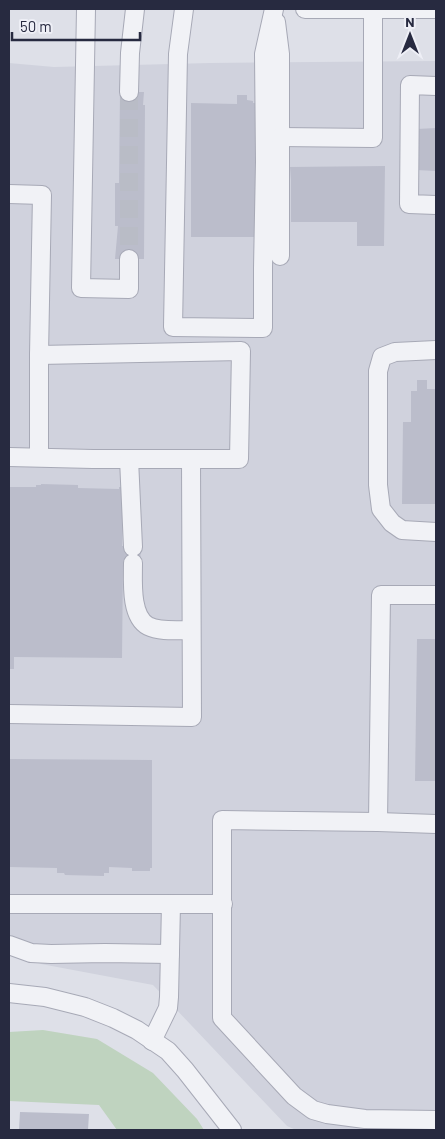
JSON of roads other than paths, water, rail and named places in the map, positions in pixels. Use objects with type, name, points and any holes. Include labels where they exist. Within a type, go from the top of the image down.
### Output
[{"type":"street","points":[[86,9],[81,288],[129,289],[129,259]]},
{"type":"street","points":[[129,92],[130,53],[135,9]]},
{"type":"street","points":[[184,9],[178,54],[173,327],[263,328],[264,54],[274,9]]},
{"type":"street","points":[[274,9],[280,54],[280,256]]},
{"type":"street","points":[[305,9],[436,10]]},
{"type":"street","points":[[280,138],[373,138],[373,10]]},
{"type":"street","points":[[436,86],[410,85],[409,184],[409,204],[436,205]]},
{"type":"street","points":[[9,194],[42,195],[39,355],[40,457]]},
{"type":"street","points":[[436,350],[394,352],[382,357],[378,371],[378,486],[381,509],[392,523],[402,530],[436,532]]},
{"type":"street","points":[[9,457],[239,459],[241,352],[39,355]]},
{"type":"street","points":[[129,459],[133,593],[138,615],[142,622],[149,627],[162,630],[191,630]]},
{"type":"street","points":[[9,714],[192,717],[191,459]]},
{"type":"street","points":[[378,822],[381,595],[436,595]]},
{"type":"street","points":[[436,824],[222,820],[222,1018],[294,1096],[313,1110],[328,1114],[365,1118],[436,1120]]},
{"type":"street","points":[[9,904],[223,904]]},
{"type":"street","points":[[152,1040],[168,1008],[171,904]]},
{"type":"street","points":[[9,945],[31,953],[170,954]]},
{"type":"street","points":[[9,993],[46,997],[85,1007],[137,1030],[174,1057],[232,1130]]},
{"type":"tunnel","points":[[129,92],[129,259]]}]
